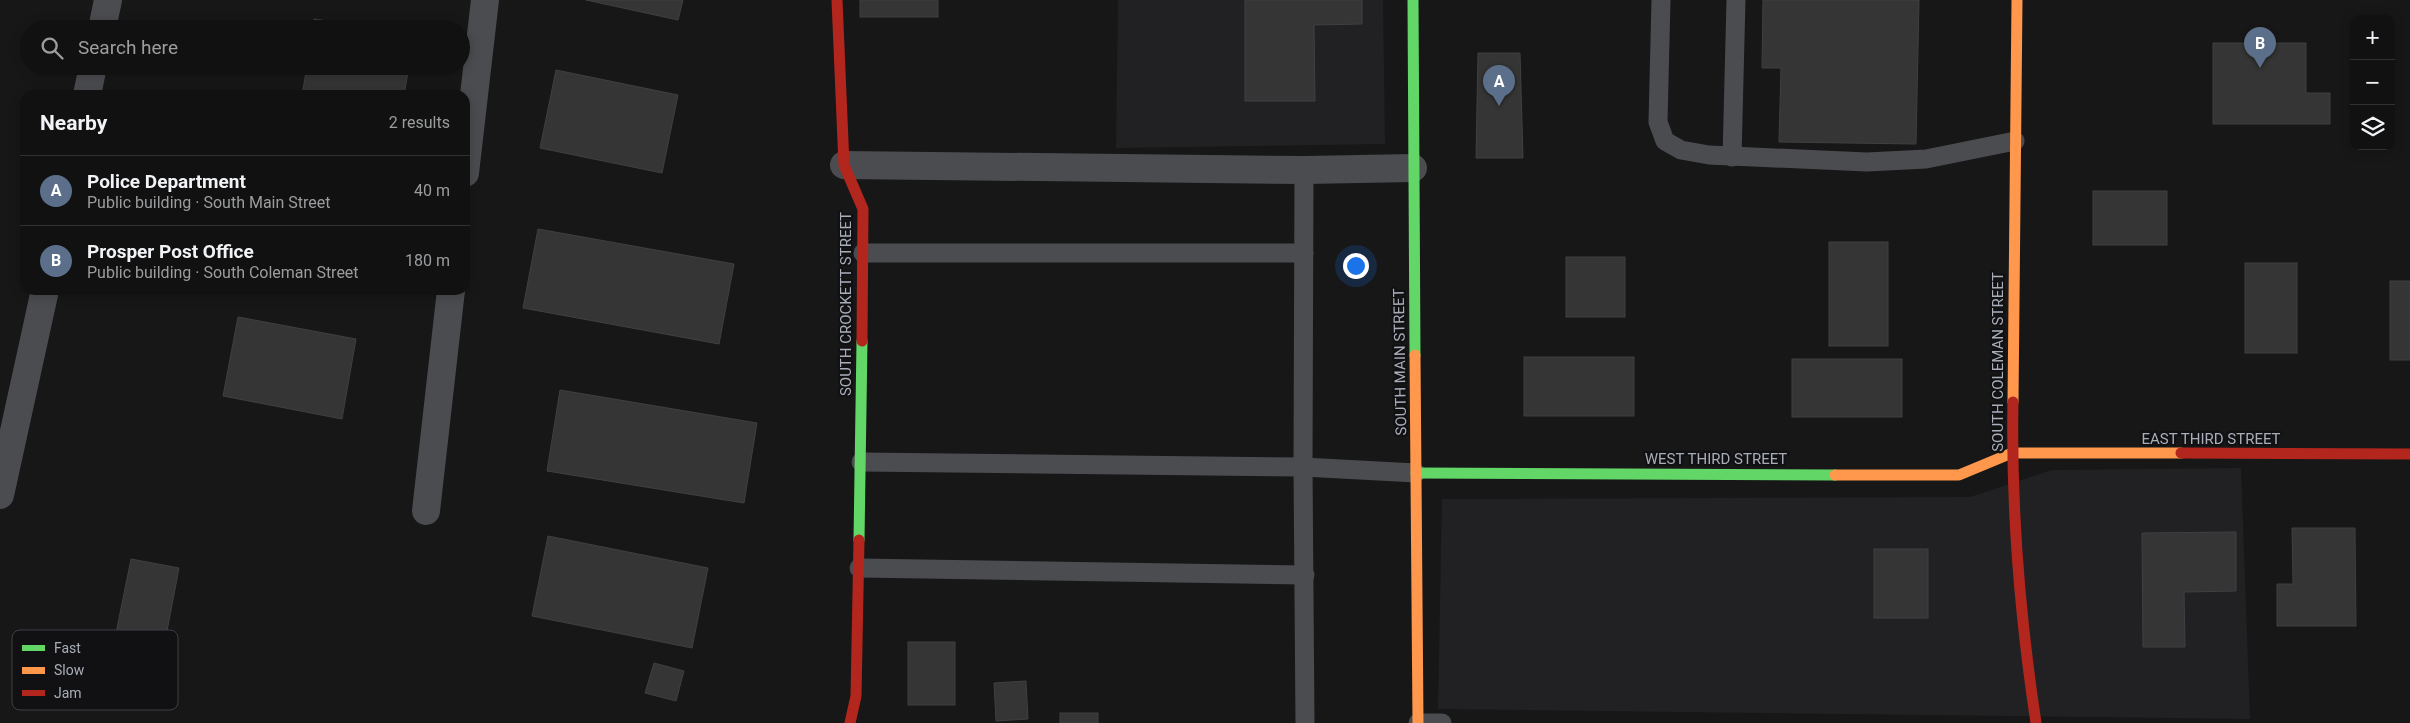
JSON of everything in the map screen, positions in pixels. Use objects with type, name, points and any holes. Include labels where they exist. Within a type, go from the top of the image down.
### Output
[{"type":"street","points":[[104,20],[108,0]]},
{"type":"street","points":[[470,130],[485,0]]},
{"type":"street","name":"SOUTH CROCKETT STREET","points":[[836,0],[844,165],[863,208],[861,462],[856,696],[850,723]]},
{"type":"street","name":"SOUTH MAIN STREET","points":[[1413,0],[1418,723]]},
{"type":"street","name":"SOUTH COLEMAN STREET","points":[[2017,0],[2012,453],[2016,548],[2024,642],[2036,723]]},
{"type":"street","points":[[88,90],[91,75]]},
{"type":"street","points":[[844,165],[1304,170],[1413,168]]},
{"type":"street","points":[[0,495],[44,295]]},
{"type":"street","points":[[426,511],[451,295]]},
{"type":"street","name":"EAST THIRD STREET","points":[[2012,453],[2410,454]]},
{"type":"street","name":"WEST THIRD STREET","points":[[1416,473],[1959,475],[2012,453]]},
{"type":"lane","points":[[1661,0],[1658,122],[1665,141],[1681,150],[1732,157],[1866,162],[1926,159],[2015,141]]},
{"type":"lane","points":[[1732,157],[1736,0]]},
{"type":"lane","points":[[1304,170],[1303,467],[1305,723]]},
{"type":"lane","points":[[863,253],[1304,253]]},
{"type":"lane","points":[[861,462],[1303,467],[1416,473]]},
{"type":"lane","points":[[859,568],[1305,575]]},
{"type":"lane","points":[[1418,723],[1442,723]]},
{"type":"shaded area","points":[[1118,0],[1383,0],[1385,144],[1116,148]]},
{"type":"shaded area","points":[[2241,468],[2250,719],[1438,709],[1442,499],[1970,497],[2052,470]]},
{"type":"building","points":[[586,0],[683,0],[678,20]]},
{"type":"building","points":[[860,0],[938,0],[938,17],[860,17]]},
{"type":"building","points":[[1245,0],[1362,0],[1362,24],[1314,25],[1315,101],[1245,101]]},
{"type":"building","points":[[1763,0],[1919,0],[1916,144],[1779,142],[1781,68],[1762,68]]},
{"type":"building","points":[[2213,43],[2306,43],[2306,93],[2330,93],[2330,124],[2213,124]]},
{"type":"building","points":[[1478,53],[1520,53],[1523,158],[1476,158]]},
{"type":"building","points":[[556,70],[678,95],[662,173],[540,148]]},
{"type":"building","points":[[305,75],[407,75],[405,90],[303,90]]},
{"type":"building","points":[[2093,191],[2167,191],[2167,245],[2093,245]]},
{"type":"building","points":[[538,229],[734,264],[719,344],[523,308]]},
{"type":"building","points":[[1829,242],[1888,242],[1888,346],[1829,346]]},
{"type":"building","points":[[1566,257],[1625,257],[1625,317],[1566,317]]},
{"type":"building","points":[[2245,263],[2297,263],[2297,353],[2245,353]]},
{"type":"building","points":[[2390,281],[2410,281],[2410,360],[2390,360]]},
{"type":"building","points":[[238,317],[356,339],[342,419],[223,396]]},
{"type":"building","points":[[1524,357],[1634,357],[1634,416],[1524,416]]},
{"type":"building","points":[[1792,359],[1902,359],[1902,417],[1792,417]]},
{"type":"building","points":[[560,390],[757,423],[744,503],[547,471]]},
{"type":"building","points":[[2292,528],[2355,528],[2356,626],[2277,626],[2277,584],[2293,584]]},
{"type":"building","points":[[2236,532],[2236,591],[2184,592],[2185,647],[2143,647],[2142,533]]},
{"type":"building","points":[[548,536],[708,568],[692,648],[532,616]]},
{"type":"building","points":[[1874,549],[1928,549],[1928,618],[1874,618]]},
{"type":"building","points":[[131,559],[179,568],[167,630],[117,630]]},
{"type":"building","points":[[908,642],[955,642],[955,705],[908,705]]},
{"type":"building","points":[[654,663],[684,671],[676,701],[645,693]]},
{"type":"building","points":[[1026,681],[1028,719],[996,721],[994,683]]},
{"type":"building","points":[[1060,713],[1098,713],[1098,723],[1060,723]]},
{"type":"traffic: fast","points":[[1413,0],[1415,355]]},
{"type":"traffic: fast","points":[[859,540],[862,341]]},
{"type":"traffic: fast","points":[[1416,473],[1835,475]]},
{"type":"traffic: slow","points":[[2013,402],[2017,0]]},
{"type":"traffic: slow","points":[[1415,355],[1418,723]]},
{"type":"traffic: slow","points":[[1835,475],[1959,475],[2012,453],[2181,453]]},
{"type":"traffic: jam","points":[[837,0],[844,165],[863,209],[862,341]]},
{"type":"traffic: jam","points":[[2013,402],[2015,523],[2025,643],[2036,723]]},
{"type":"traffic: jam","points":[[2181,453],[2410,454]]},
{"type":"traffic: jam","points":[[850,723],[856,696],[859,540]]},
{"type":"place","name":"Prosper Post Office","points":[[2260,68]]},
{"type":"place","name":"Police Department","points":[[1499,106]]}]
